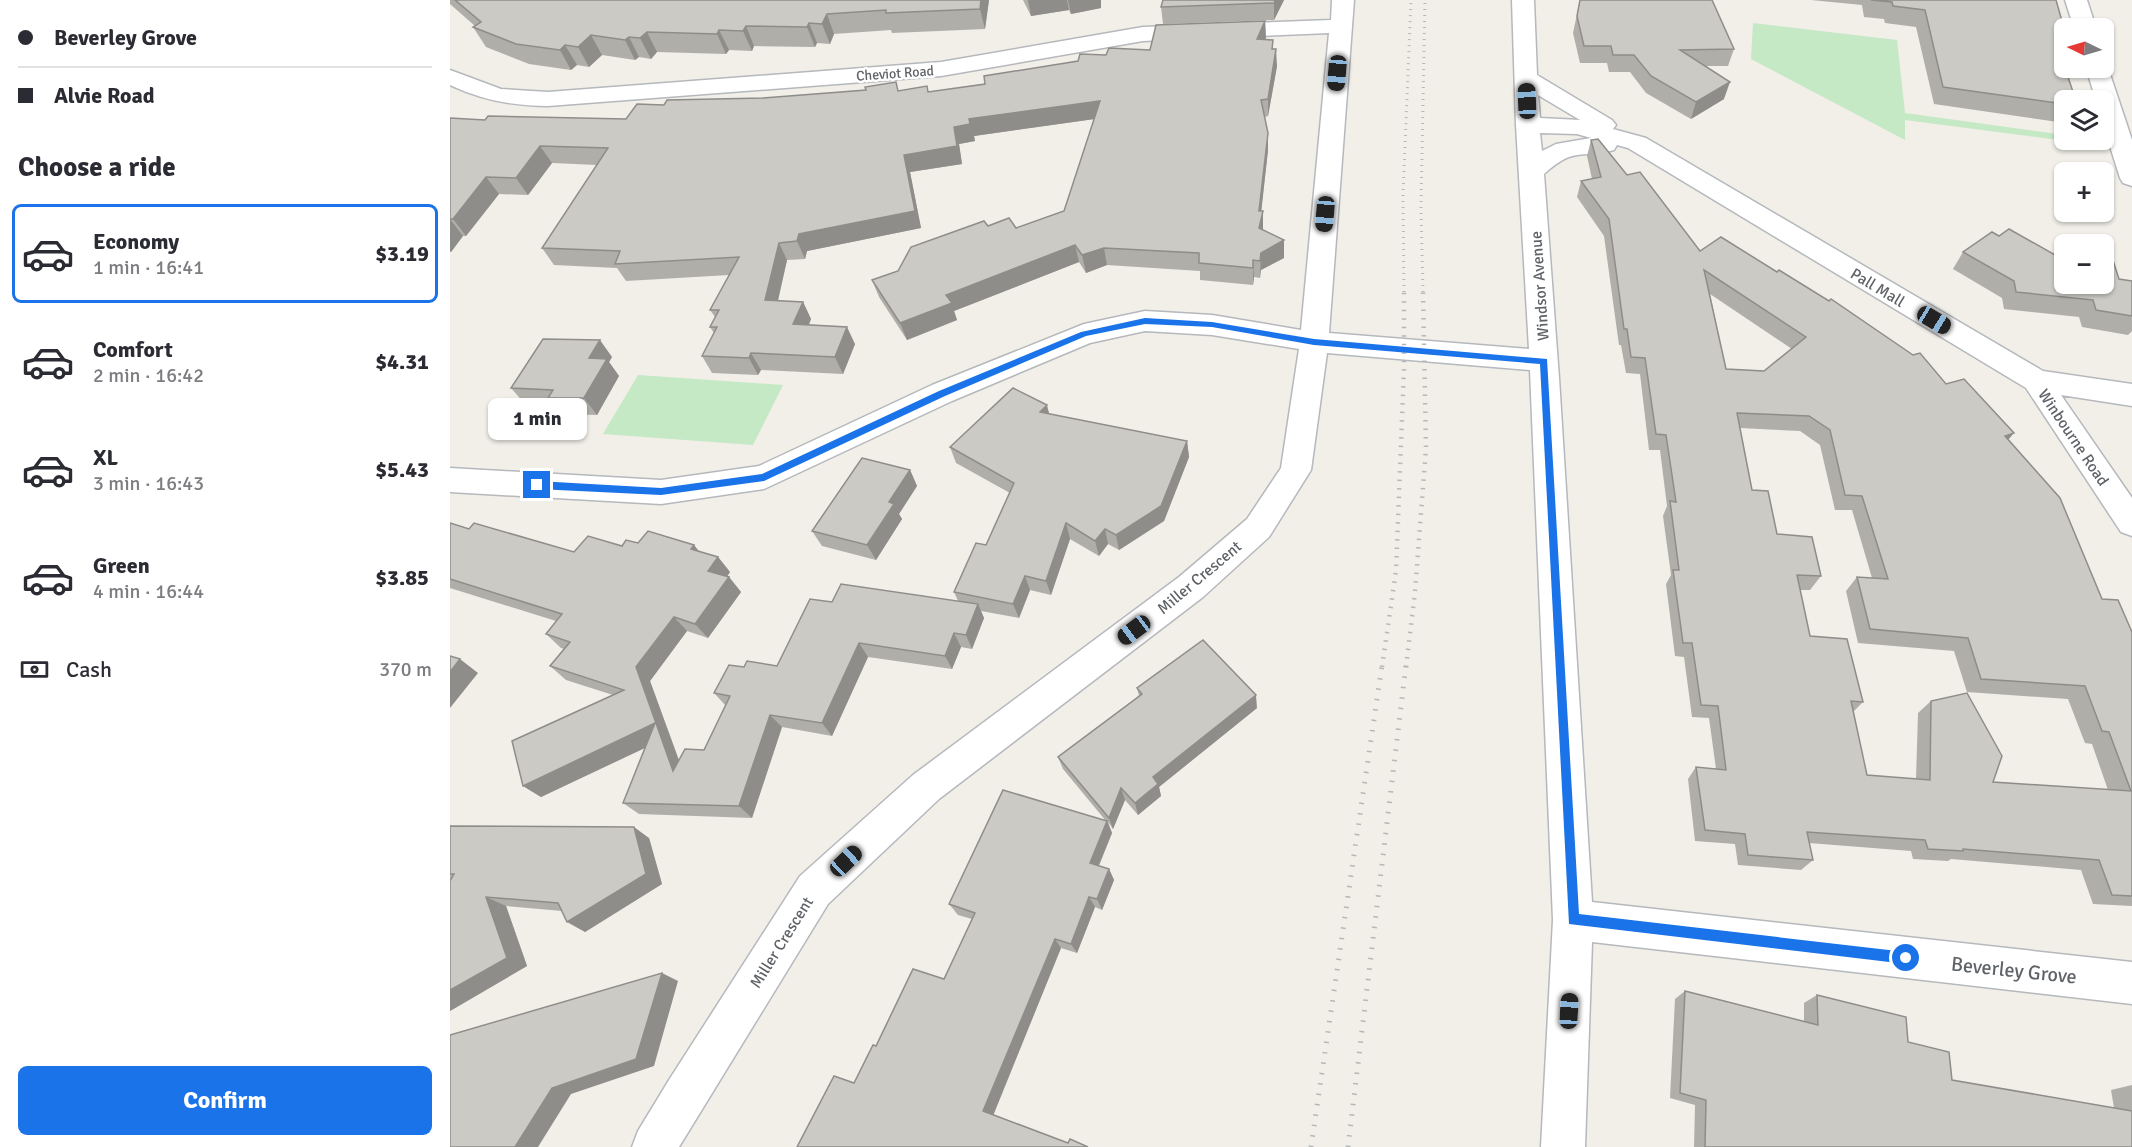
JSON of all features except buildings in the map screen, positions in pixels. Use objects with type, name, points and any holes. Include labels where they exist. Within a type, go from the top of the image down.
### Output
[{"type":"street","name":"Windsor Avenue","points":[[1523,0],[1573,920],[1563,1147]]},
{"type":"street","points":[[2076,0],[2082,18]]},
{"type":"street","name":"Cheviot Road","points":[[450,77],[492,96],[516,100],[548,99],[941,69],[986,63],[1112,37],[1342,13]]},
{"type":"street","name":"Miller Crescent","points":[[654,1147],[814,890],[926,788],[1191,587],[1258,528],[1296,470],[1314,342],[1342,13]]},
{"type":"street","name":"Pall Mall","points":[[1526,78],[2036,381],[2132,395]]},
{"type":"street","points":[[2100,78],[2132,178]]},
{"type":"street","name":"Pall Mall","points":[[1528,124],[1578,127],[1637,143]]},
{"type":"street","points":[[1531,172],[1552,153],[1570,146],[1637,143]]},
{"type":"street","points":[[450,480],[661,492],[764,477],[942,393],[1084,334],[1145,321],[1212,325],[1314,342],[1544,361]]},
{"type":"street","name":"Winbourne Road","points":[[2036,381],[2127,508]]},
{"type":"street","name":"Beverley Grove","points":[[1573,920],[2132,983]]},
{"type":"green space","points":[[1753,23],[1897,40],[1905,113],[2054,134],[2054,139],[1905,120],[1905,140],[1751,59]]},
{"type":"green space","points":[[638,375],[783,385],[753,445],[603,434]]},
{"type":"railway","points":[[1404,292],[1403,195],[1411,0]]},
{"type":"railway","points":[[1423,292],[1421,207],[1425,0]]},
{"type":"railway","points":[[1406,667],[1415,592],[1426,448],[1423,291]]},
{"type":"railway","points":[[1382,667],[1396,571],[1404,369],[1404,292]]},
{"type":"railway","points":[[1311,1147],[1382,665]]},
{"type":"railway","points":[[1348,1147],[1406,665]]},
{"type":"route","points":[[537,485],[661,492],[764,477],[942,393],[1084,334],[1145,321],[1212,325],[1314,342],[1544,361],[1573,920],[1906,958]]}]
